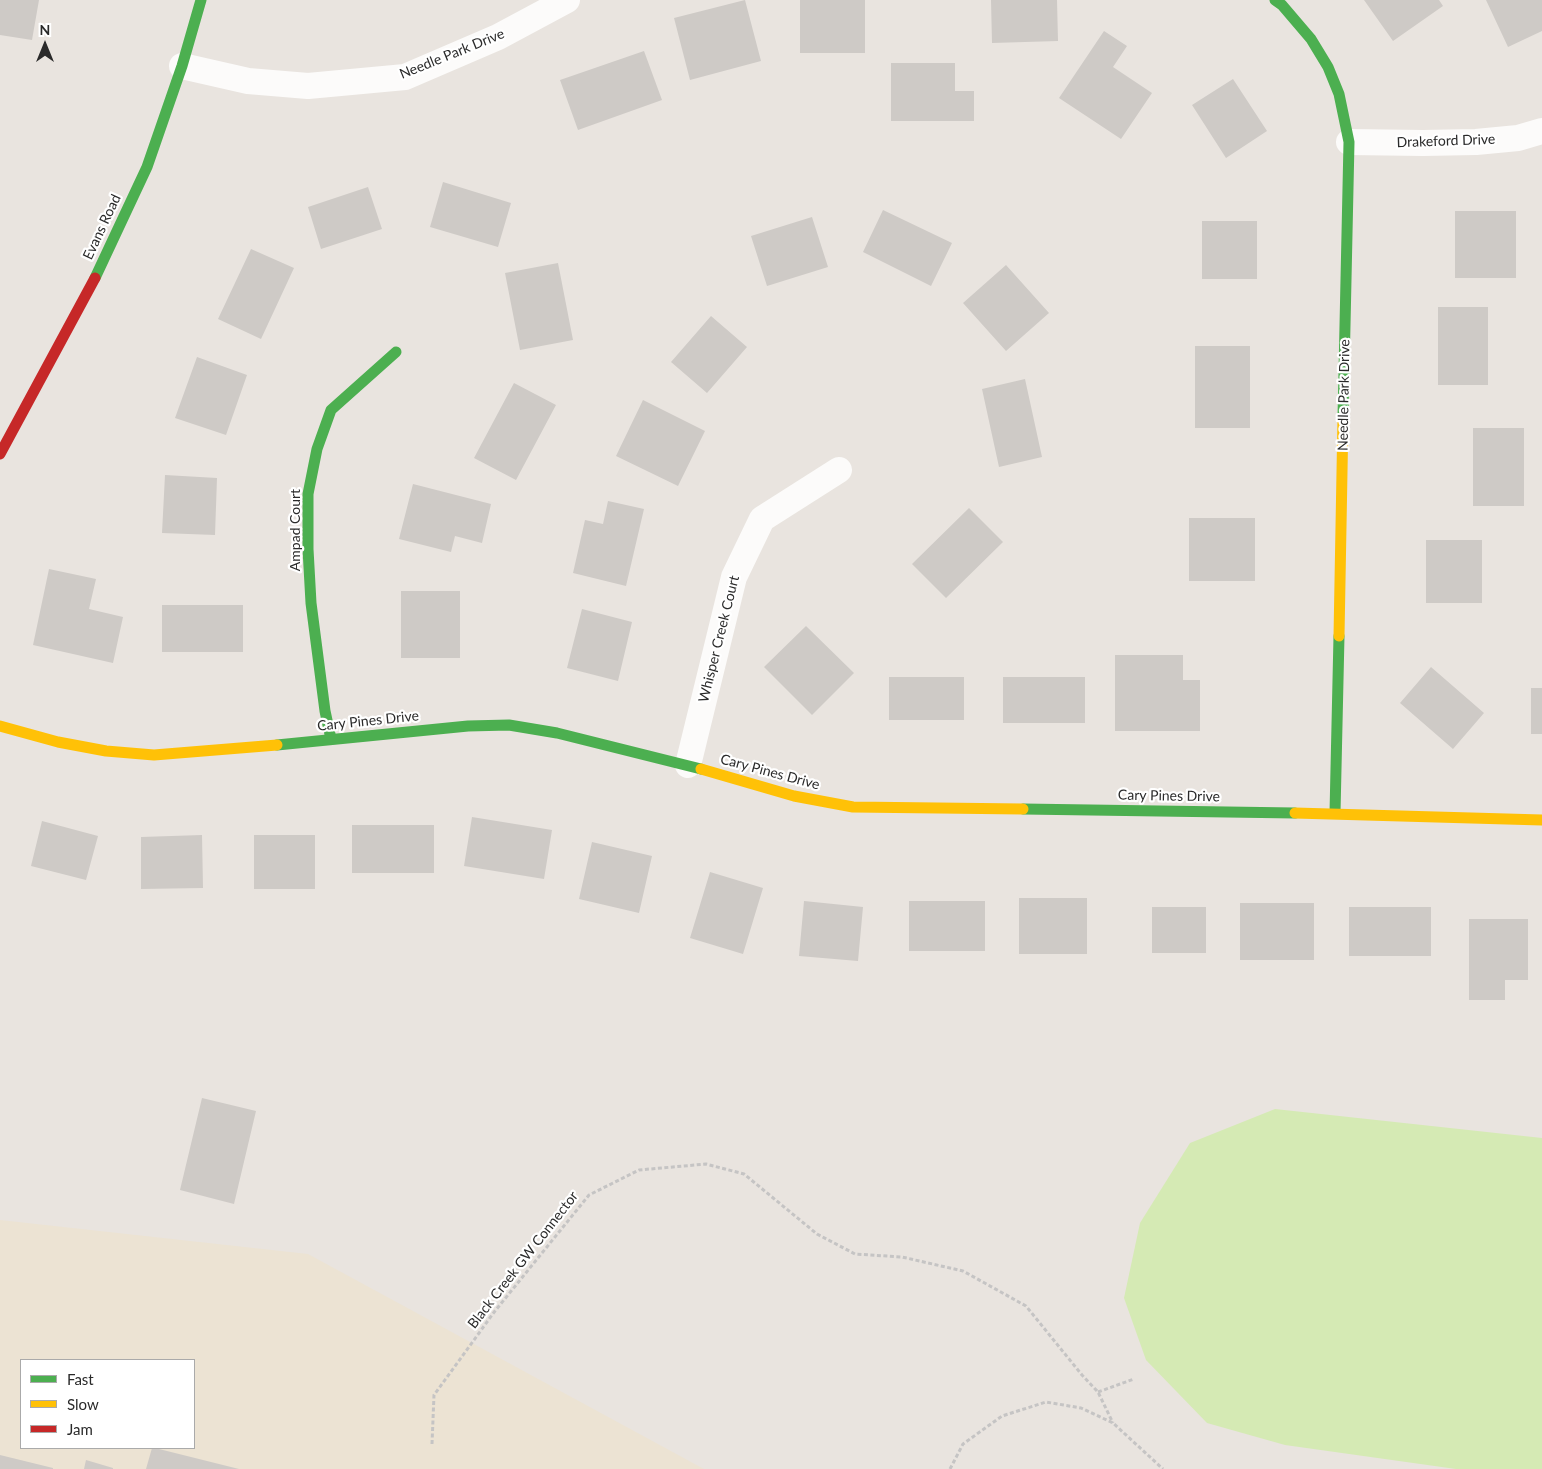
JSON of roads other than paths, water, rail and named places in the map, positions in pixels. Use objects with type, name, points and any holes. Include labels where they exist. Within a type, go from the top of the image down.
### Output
[{"type":"street","name":"Evans Road","points":[[0,454],[93,282],[148,167],[182,66],[201,0]]},
{"type":"street","name":"Needle Park Drive","points":[[182,66],[248,81],[308,86],[405,77],[498,37],[568,0]]},
{"type":"street","name":"Needle Park Drive","points":[[1275,0],[1282,5],[1311,39],[1328,67],[1339,94],[1350,142],[1334,813]]},
{"type":"street","name":"Drakeford Drive","points":[[1350,142],[1476,142],[1518,138],[1542,131]]},
{"type":"street","name":"Ampad Court","points":[[331,739],[312,603],[308,548],[308,494],[317,449],[331,410],[396,352]]},
{"type":"street","name":"Whisper Creek Court","points":[[688,766],[734,576],[762,519],[839,470]]},
{"type":"street","name":"Cary Pines Drive","points":[[0,726],[58,742],[106,751],[154,755],[220,752],[468,726],[509,725],[558,733],[688,766],[794,796],[853,807],[1334,813],[1542,820]]}]
